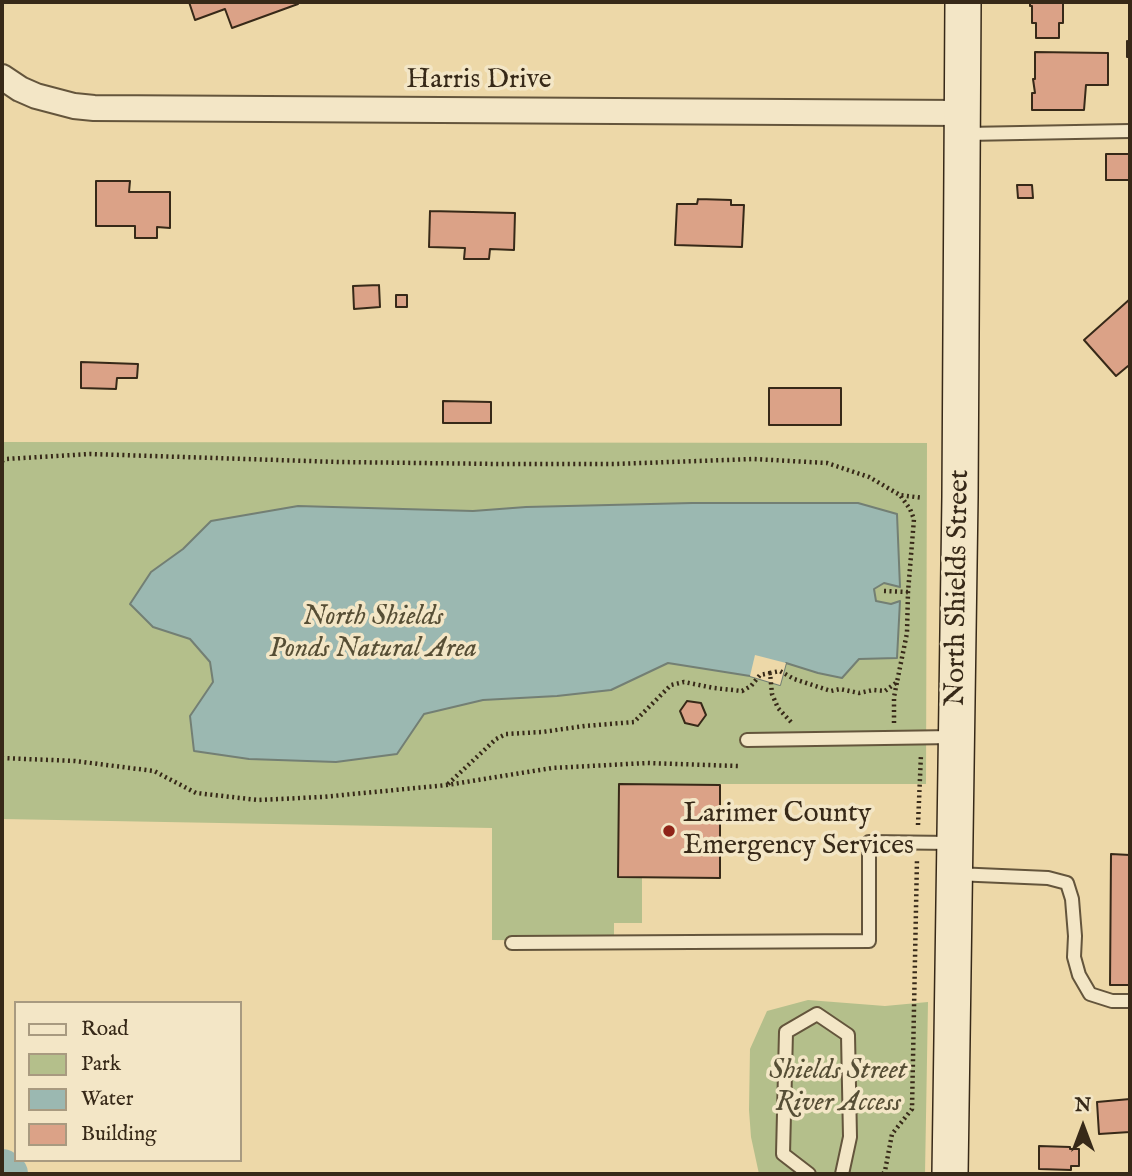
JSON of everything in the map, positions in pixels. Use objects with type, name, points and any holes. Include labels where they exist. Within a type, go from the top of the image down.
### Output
[{"type":"main road","name":"North Shields Street","points":[[950,1174],[957,737],[963,2]]},
{"type":"street","name":"Harris Drive","points":[[2,78],[36,96],[94,108],[962,124]]},
{"type":"lane","points":[[962,124],[1130,131]]},
{"type":"lane","points":[[747,740],[957,737]]},
{"type":"lane","points":[[512,943],[869,941],[869,842],[917,842],[955,858],[1067,883],[1072,899],[1074,957],[1079,975],[1090,994],[1112,1001],[1130,1001]]},
{"type":"lane","points":[[809,1174],[783,1154],[786,1032],[817,1014],[848,1035],[850,1137],[842,1174]]},
{"type":"path","points":[[2,461],[90,454],[499,464],[614,464],[754,459],[827,463],[869,477],[900,495],[923,498]]},
{"type":"path","points":[[883,1174],[892,1134],[912,1110],[921,738],[894,725],[894,697],[907,633],[914,519],[900,495]]},
{"type":"path","points":[[884,591],[908,592]]},
{"type":"path","points":[[447,785],[496,739],[506,734],[634,722],[671,685],[684,682],[742,691],[751,686],[760,675],[780,671],[794,679],[831,691],[839,689],[859,693],[885,691],[897,682]]},
{"type":"path","points":[[770,673],[772,694],[778,708],[789,721],[799,725]]},
{"type":"path","points":[[2,758],[75,761],[153,771],[196,793],[258,800],[447,785],[552,768],[647,762],[738,766]]},
{"type":"green space","name":"North Shields Ponds Natural Area","points":[[2,442],[927,443],[926,784],[619,784],[618,877],[642,878],[642,923],[614,923],[614,941],[492,940],[492,828],[2,819]]},
{"type":"green space","name":"Shields Street River Access","points":[[808,1000],[885,1006],[928,1002],[925,1174],[759,1174],[751,1137],[749,1110],[750,1049],[767,1011]]},
{"type":"water","points":[[692,503],[858,503],[897,514],[900,587],[884,583],[874,589],[876,601],[891,604],[900,601],[897,658],[859,659],[842,678],[786,663],[780,685],[750,676],[668,663],[611,690],[483,700],[424,714],[397,754],[336,762],[249,759],[194,751],[190,716],[213,682],[210,662],[190,639],[153,627],[130,604],[151,572],[183,549],[211,521],[298,506],[473,511]]},
{"type":"pier","points":[[755,655],[786,663],[780,685],[750,676]]},
{"type":"building","points":[[189,2],[298,4],[232,28],[225,9],[195,20]]},
{"type":"building","points":[[1030,2],[1063,2],[1063,23],[1059,23],[1059,38],[1036,38],[1036,23],[1032,23]]},
{"type":"building","points":[[1127,41],[1130,42],[1130,57],[1127,57]]},
{"type":"building","points":[[1035,52],[1108,53],[1108,85],[1086,85],[1084,110],[1032,110],[1032,93],[1035,93]]},
{"type":"building","points":[[1106,154],[1130,154],[1130,180],[1106,180]]},
{"type":"building","points":[[96,181],[130,181],[129,192],[170,192],[170,228],[157,227],[157,238],[135,238],[135,226],[96,226]]},
{"type":"building","points":[[1017,185],[1032,185],[1033,198],[1018,198]]},
{"type":"building","points":[[698,199],[731,200],[731,205],[744,205],[742,247],[675,245],[677,204],[697,204]]},
{"type":"building","points":[[430,211],[515,213],[514,250],[490,249],[489,259],[464,259],[465,248],[429,247]]},
{"type":"building","points":[[379,285],[380,307],[354,309],[353,286]]},
{"type":"building","points":[[396,295],[407,295],[407,307],[396,307]]},
{"type":"building","points":[[1130,299],[1130,369],[1128,366],[1116,376],[1084,340]]},
{"type":"building","points":[[81,362],[138,364],[137,378],[117,378],[116,389],[81,388]]},
{"type":"building","points":[[769,388],[841,388],[841,425],[769,425]]},
{"type":"building","points":[[443,401],[491,402],[491,423],[443,423]]},
{"type":"building","points":[[687,701],[701,703],[706,715],[698,726],[685,723],[680,711]]},
{"type":"building","name":"Larimer County Emergency Services","points":[[619,784],[720,785],[720,878],[618,877]]},
{"type":"building","points":[[1111,854],[1130,855],[1130,985],[1110,985]]},
{"type":"building","points":[[1130,1099],[1130,1132],[1099,1134],[1097,1102]]},
{"type":"building","points":[[1039,1146],[1079,1149],[1079,1166],[1071,1166],[1071,1170],[1039,1169]]},
{"type":"waterway","points":[[2,1170],[7,1174]]},
{"type":"place","name":"Larimer County Emergency Services","points":[[669,831]]}]
